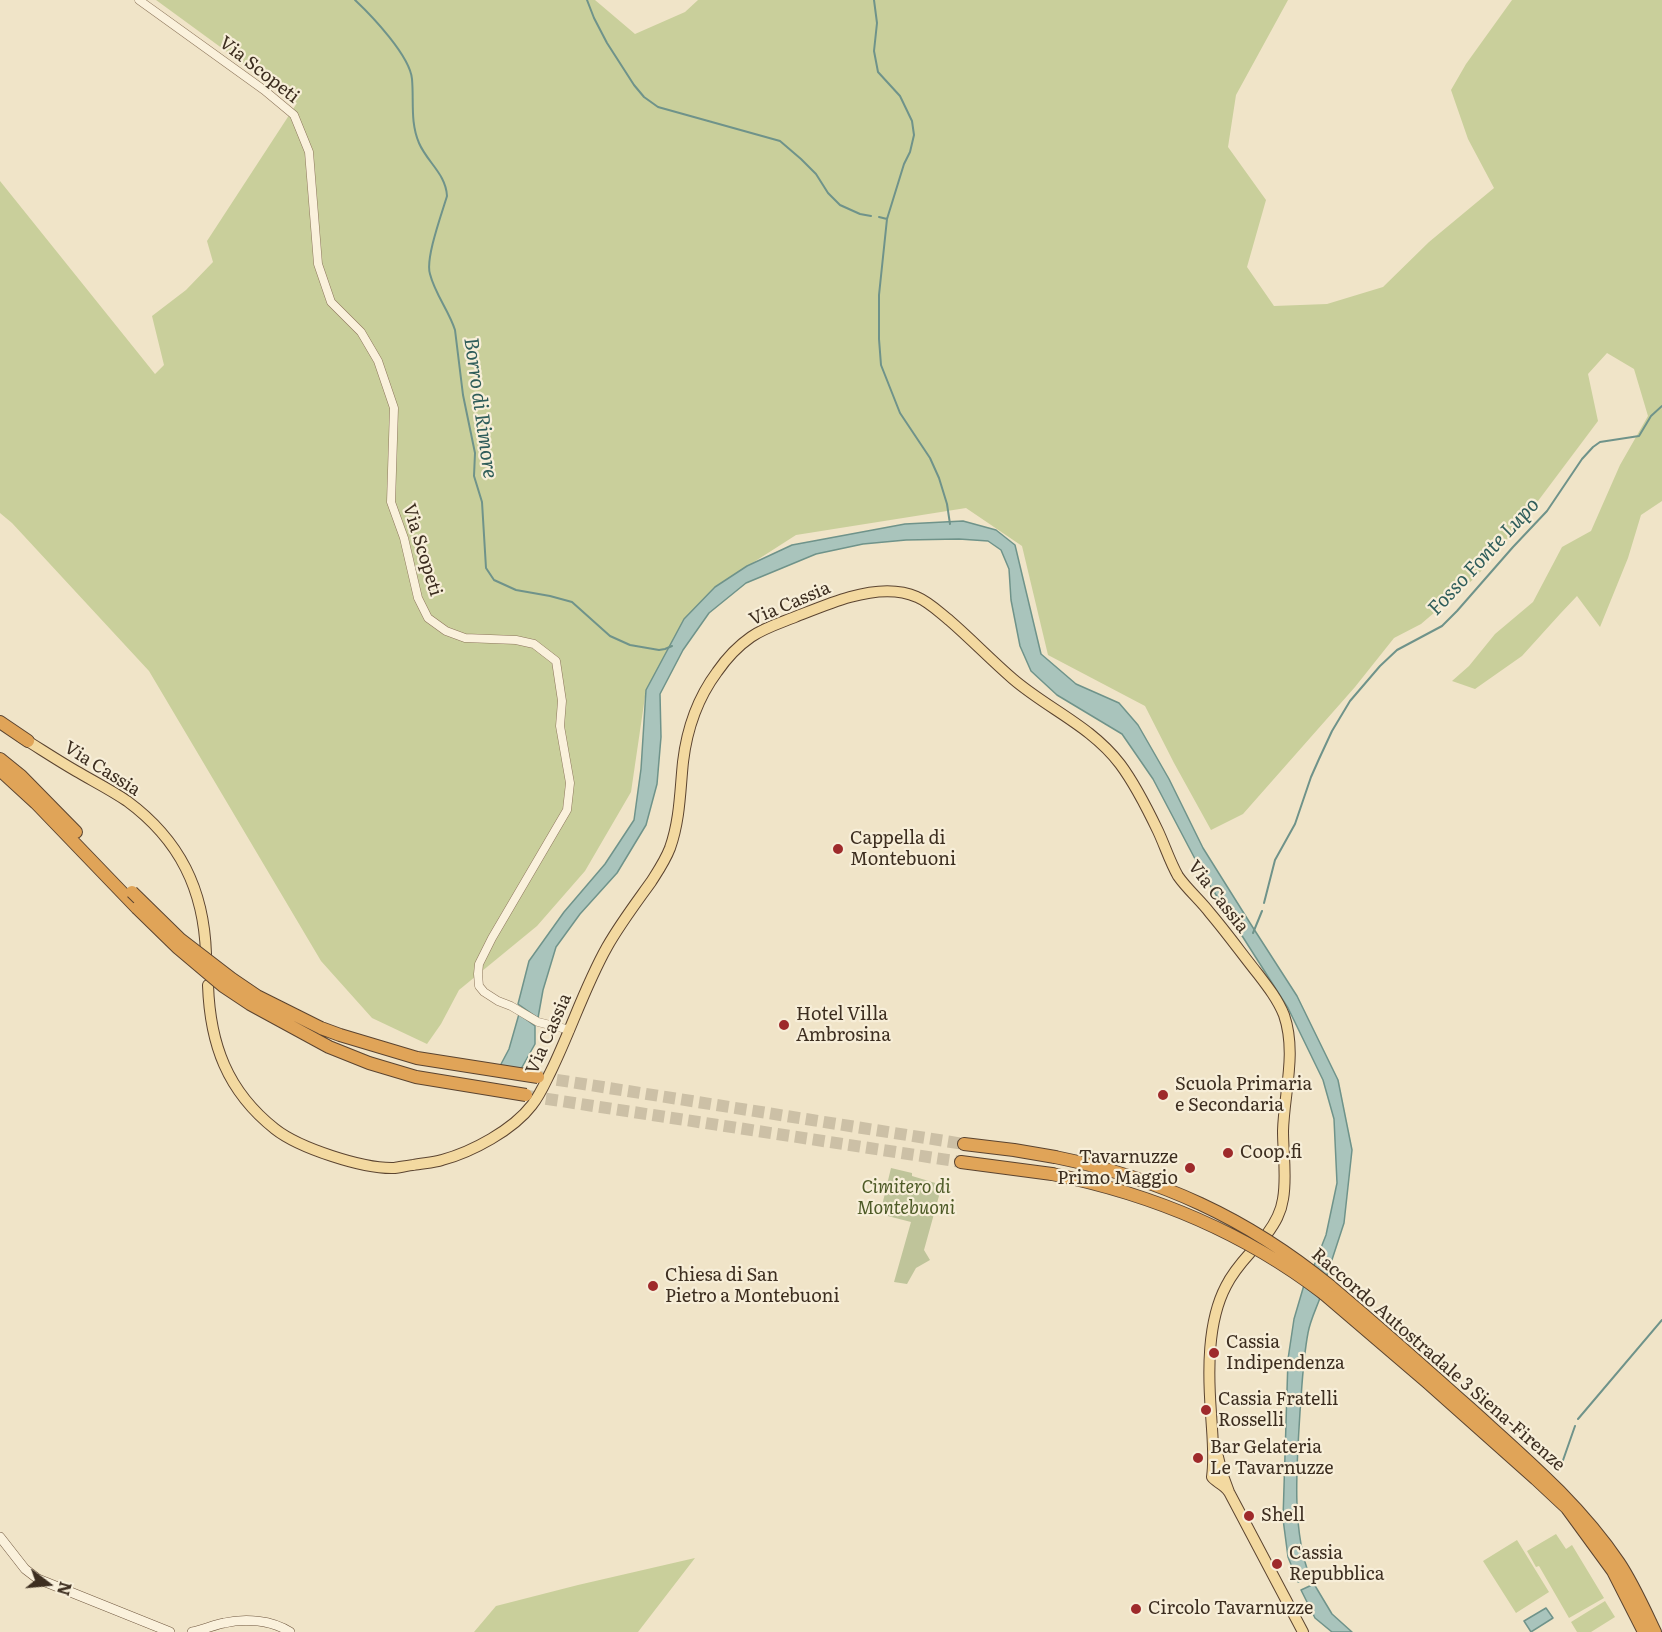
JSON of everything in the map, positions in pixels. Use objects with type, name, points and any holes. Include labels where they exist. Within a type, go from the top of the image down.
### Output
[{"type":"highway","points":[[0,723],[28,741]]},
{"type":"highway","points":[[0,759],[42,797],[180,939],[258,996],[321,1028],[417,1058],[538,1077]]},
{"type":"highway","points":[[0,770],[15,782],[137,909],[178,948],[223,986],[250,1004],[329,1047],[369,1063],[416,1077],[526,1095]]},
{"type":"highway","name":"Raccordo Autostradale 3 Siena-Firenze","points":[[964,1144],[1055,1157],[1126,1174],[1196,1202],[1248,1228],[1272,1243],[1419,1369],[1567,1508],[1613,1571],[1644,1632]]},
{"type":"highway","name":"Raccordo Autostradale 3 Siena-Firenze","points":[[961,1162],[1052,1174],[1121,1191],[1168,1206],[1242,1239],[1327,1290]]},
{"type":"highway","name":"Raccordo Autostradale 3 Siena-Firenze","points":[[1430,1379],[1542,1473],[1591,1524],[1621,1565],[1655,1632]]},
{"type":"main road","name":"Via Cassia","points":[[208,985],[208,1009],[216,1044],[227,1073],[237,1091],[250,1107],[283,1136],[321,1152],[368,1165],[395,1168],[443,1160],[498,1135],[515,1123],[540,1093],[608,946],[662,866],[669,851],[680,807],[684,756],[689,731],[699,699],[716,673],[752,636],[772,626],[846,598],[863,594],[884,592],[911,594],[940,612],[1012,679],[1037,698],[1082,726],[1099,740],[1118,761],[1142,800],[1179,877],[1211,914],[1278,1002],[1290,1044],[1284,1122],[1285,1186],[1277,1220],[1266,1234]]},
{"type":"main road","name":"Via Cassia","points":[[28,741],[127,801],[154,824],[189,872],[200,903],[206,954]]},
{"type":"main road","points":[[1250,1253],[1226,1285],[1215,1317],[1209,1374],[1213,1436],[1219,1476],[1303,1632]]},
{"type":"main road","points":[[0,1538],[25,1569],[38,1579],[170,1632]]},
{"type":"main road","points":[[192,1632],[226,1622],[248,1621],[275,1624],[290,1632]]},
{"type":"street","name":"Via Scopeti","points":[[139,0],[264,90],[294,116],[309,152],[318,264],[331,303],[362,332],[378,361],[394,408],[391,501],[404,538],[418,598],[428,618],[446,631],[465,638],[516,640],[534,644],[556,661],[562,701],[560,726],[570,783],[567,810],[492,938],[479,964],[477,974],[479,986],[498,1001],[533,1020],[570,1030]]},
{"type":"green space","points":[[156,0],[595,0],[635,34],[685,12],[698,0],[1288,0],[1236,95],[1228,147],[1266,200],[1247,267],[1274,306],[1327,304],[1383,287],[1429,242],[1494,188],[1468,139],[1451,90],[1466,64],[1512,0],[1662,0],[1662,501],[1641,515],[1628,558],[1600,627],[1577,596],[1522,656],[1475,689],[1452,681],[1469,666],[1495,634],[1533,602],[1562,547],[1591,531],[1620,465],[1648,416],[1634,369],[1607,353],[1588,374],[1598,421],[1532,509],[1477,576],[1421,624],[1394,638],[1355,687],[1243,814],[1211,830],[1145,706],[1048,655],[1022,546],[966,508],[796,535],[715,587],[646,690],[631,792],[585,871],[537,926],[459,990],[441,1024],[427,1044],[372,1018],[321,961],[149,671],[12,523],[0,513],[0,181],[155,374],[164,365],[152,316],[186,290],[213,262],[207,241],[297,103]]},
{"type":"green space","name":"Cimitero di Montebuoni","points":[[891,1168],[912,1173],[912,1176],[942,1185],[924,1250],[930,1260],[916,1268],[907,1284],[894,1282],[911,1222],[880,1214]]},
{"type":"green space","points":[[1556,1534],[1566,1549],[1572,1545],[1604,1598],[1569,1618],[1539,1566],[1536,1567],[1527,1551]]},
{"type":"green space","points":[[1517,1540],[1549,1592],[1516,1613],[1483,1561]]},
{"type":"green space","points":[[695,1558],[638,1632],[474,1632],[496,1606]]},
{"type":"green space","points":[[1605,1601],[1615,1617],[1591,1632],[1577,1632],[1571,1622]]},
{"type":"water","points":[[963,521],[996,530],[1015,545],[1041,654],[1076,684],[1119,703],[1138,725],[1169,779],[1203,848],[1297,996],[1338,1080],[1352,1150],[1344,1223],[1326,1278],[1313,1268],[1326,1235],[1337,1183],[1334,1119],[1323,1080],[1288,1008],[1204,876],[1153,779],[1122,734],[1057,695],[1031,671],[1020,646],[1011,600],[1009,569],[1001,550],[988,541],[906,540],[863,544],[816,554],[746,583],[709,613],[683,650],[660,694],[661,737],[657,784],[646,825],[617,873],[580,914],[556,947],[543,990],[538,1018],[518,1004],[529,961],[564,912],[605,864],[634,820],[641,769],[646,690],[684,619],[715,587],[747,566],[792,545],[905,524]]},
{"type":"water","points":[[519,1014],[535,1026],[535,1044],[521,1069],[500,1066],[509,1049]]},
{"type":"water","points":[[1304,1285],[1320,1298],[1310,1324],[1305,1353],[1297,1474],[1300,1538],[1310,1577],[1298,1582],[1288,1557],[1283,1519],[1288,1359],[1294,1319]]},
{"type":"water","points":[[1314,1584],[1332,1614],[1352,1632],[1332,1632],[1315,1618],[1301,1590]]},
{"type":"water","points":[[1546,1608],[1553,1618],[1531,1632],[1524,1621]]},
{"type":"waterway","name":"Borro di Rimore","points":[[355,0],[380,26],[405,59],[412,79],[413,119],[416,135],[422,150],[440,175],[446,188],[447,196],[435,236],[429,267],[435,289],[455,330],[463,395],[475,453],[474,476],[482,502],[486,568],[494,580],[516,590],[572,602],[610,636],[630,645],[659,650],[672,646]]},
{"type":"waterway","points":[[587,0],[607,43],[644,97],[658,107],[780,141],[816,174],[828,193],[840,205],[871,216]]},
{"type":"waterway","points":[[874,0],[877,23],[874,51],[878,72],[900,96],[912,121],[914,135],[887,219],[879,295],[881,365],[900,413],[930,458],[939,478],[950,524]]},
{"type":"waterway","points":[[879,217],[887,219]]},
{"type":"waterway","name":"Fosso Fonte Lupo","points":[[1264,903],[1275,860],[1295,824],[1311,777],[1332,731],[1350,701],[1397,650],[1442,626],[1457,611],[1547,511],[1582,459],[1593,447],[1600,442],[1639,436],[1651,416],[1662,406]]},
{"type":"waterway","name":"Fosso Fonte Lupo","points":[[1253,933],[1262,911]]},
{"type":"waterway","points":[[1578,1419],[1662,1320]]},
{"type":"waterway","points":[[1561,1466],[1575,1426]]},
{"type":"tunnel","points":[[539,1077],[964,1144]]},
{"type":"tunnel","points":[[528,1096],[961,1162]]},
{"type":"place","name":"Cappella di Montebuoni","points":[[838,849]]},
{"type":"place","name":"Hotel Villa Ambrosina","points":[[784,1025]]},
{"type":"place","name":"Scuola Primaria e Secondaria","points":[[1163,1095]]},
{"type":"place","name":"Coop.fi","points":[[1228,1153]]},
{"type":"place","name":"Tavarnuzze Primo Maggio","points":[[1190,1168]]},
{"type":"place","name":"Chiesa di San Pietro a Montebuoni","points":[[653,1286]]},
{"type":"place","name":"Cassia Indipendenza","points":[[1214,1353]]},
{"type":"place","name":"Cassia Fratelli Rosselli","points":[[1206,1410]]},
{"type":"place","name":"Bar Gelateria Le Tavarnuzze","points":[[1198,1458]]},
{"type":"place","name":"Shell","points":[[1249,1516]]},
{"type":"place","name":"Cassia Repubblica","points":[[1277,1564]]},
{"type":"place","name":"Circolo Tavarnuzze","points":[[1136,1609]]}]
